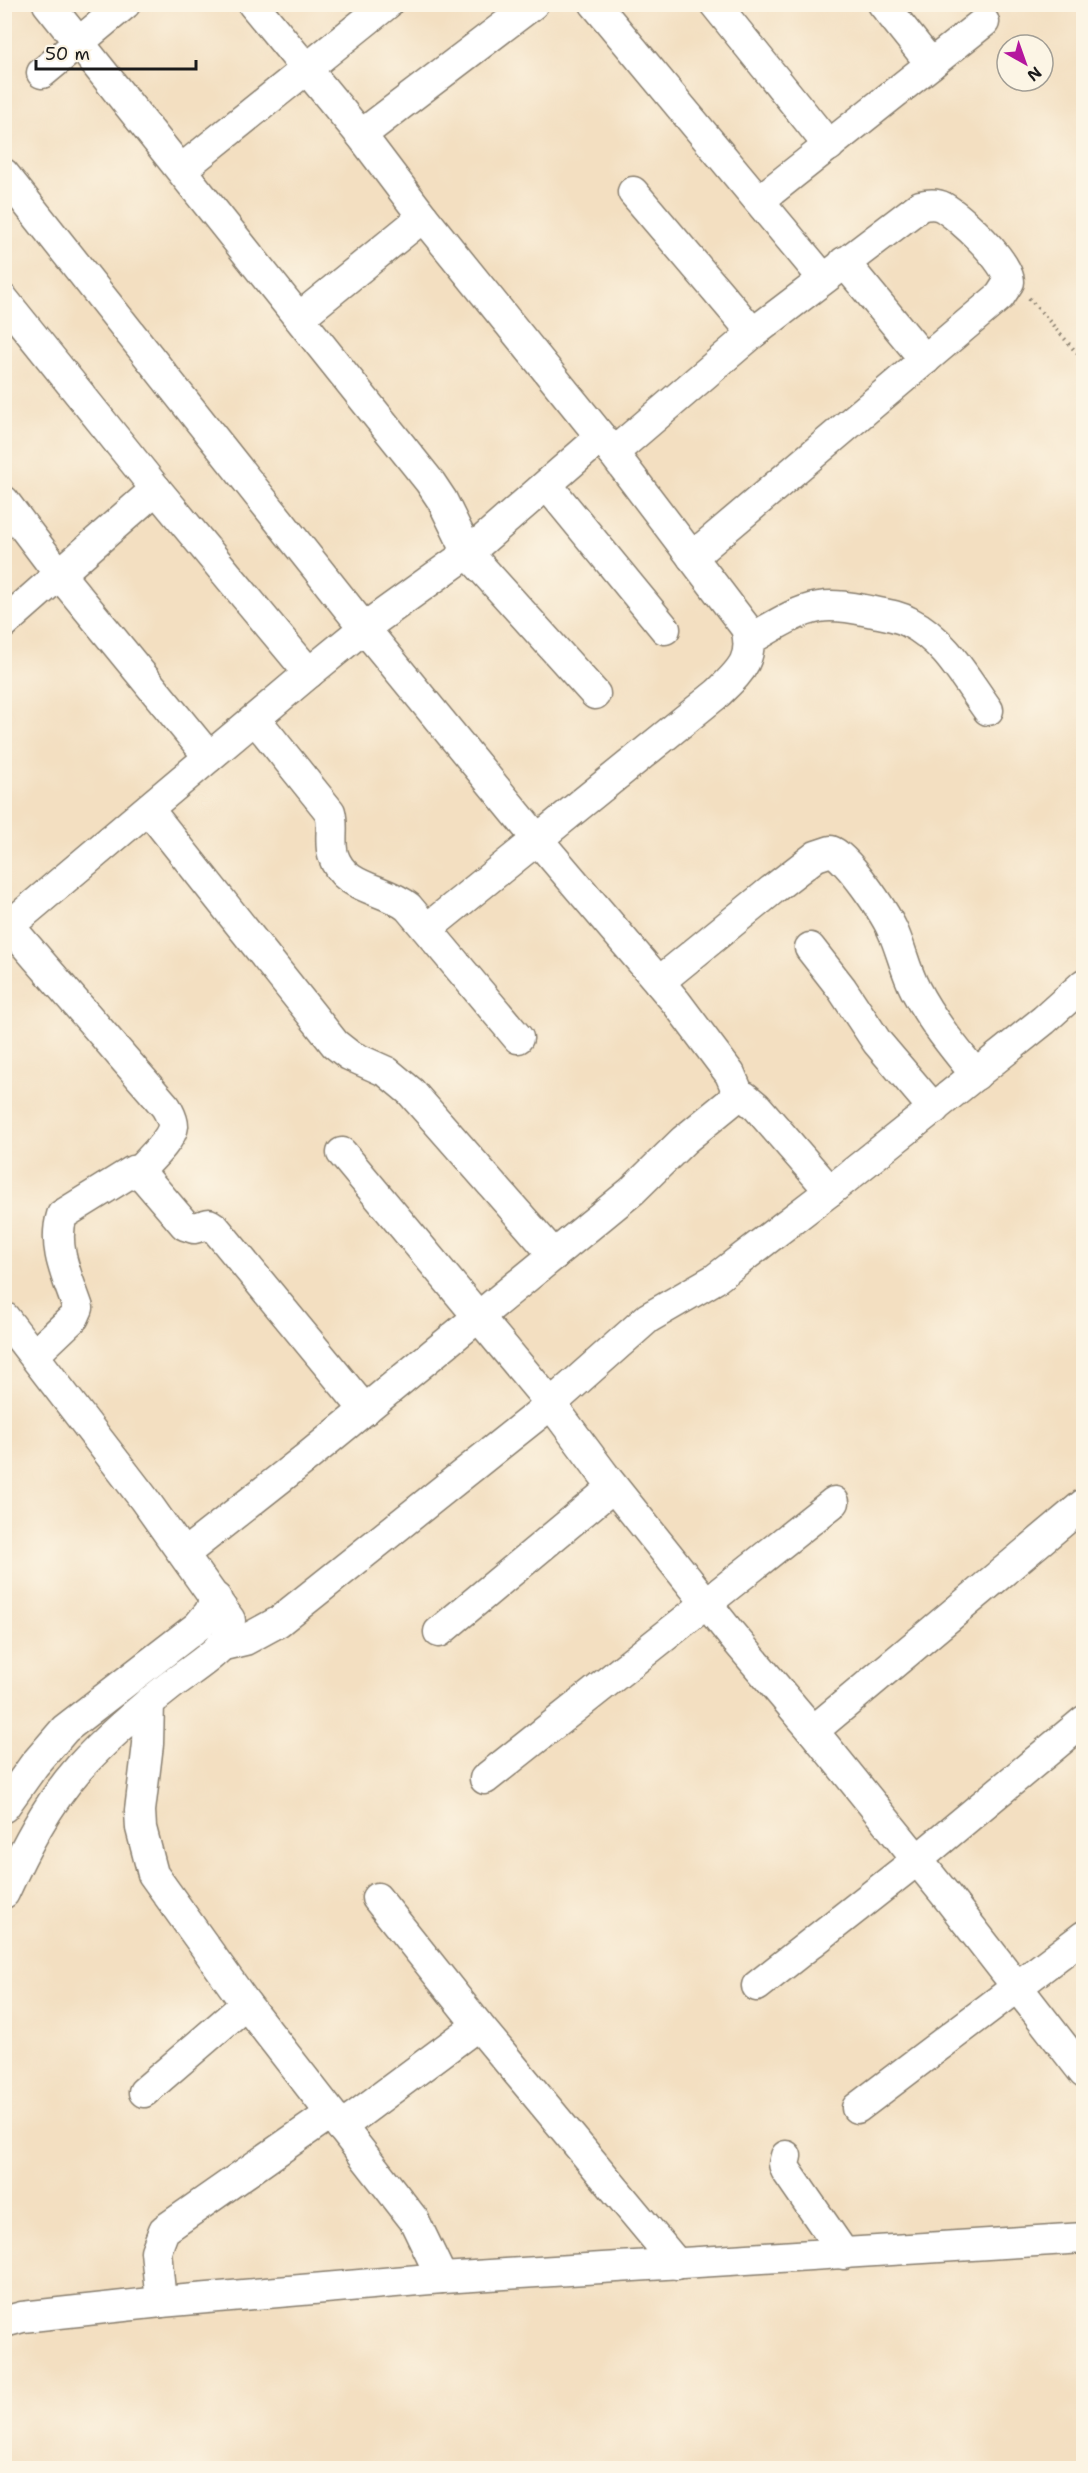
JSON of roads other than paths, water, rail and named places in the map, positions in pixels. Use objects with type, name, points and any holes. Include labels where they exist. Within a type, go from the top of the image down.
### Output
[{"type":"street","points":[[48,4],[430,482],[442,500],[468,553],[595,694]]},
{"type":"street","points":[[42,73],[79,45],[125,4]]},
{"type":"street","points":[[253,4],[305,70],[361,135],[423,217],[607,445],[746,628],[749,640],[749,654],[744,663],[738,673],[718,693],[428,928]]},
{"type":"street","points":[[182,169],[387,4]]},
{"type":"street","points":[[361,135],[533,4]]},
{"type":"street","points":[[596,4],[760,200],[925,360]]},
{"type":"street","points":[[715,4],[829,146]]},
{"type":"street","points":[[883,4],[931,64]]},
{"type":"street","points":[[760,200],[984,22]]},
{"type":"street","points":[[4,174],[364,628],[538,840],[659,982],[735,1082],[736,1094],[724,1109],[684,1140],[632,1191],[365,1410],[184,1554]]},
{"type":"street","points":[[633,192],[753,333]]},
{"type":"street","points":[[33,1355],[74,1317],[78,1308],[62,1262],[59,1246],[62,1215],[128,1173],[138,1172],[169,1137],[173,1126],[166,1107],[7,928],[309,673],[364,628],[468,553],[548,485],[607,445],[912,210],[931,204],[942,206],[989,248],[1005,268],[1009,276],[1006,288],[1000,296],[692,557]]},
{"type":"street","points":[[300,317],[423,217]]},
{"type":"street","points":[[4,300],[156,489],[309,673]]},
{"type":"street","points":[[548,485],[665,629]]},
{"type":"street","points":[[4,622],[156,489]]},
{"type":"street","points":[[4,501],[60,575],[209,757]]},
{"type":"street","points":[[749,640],[795,615],[818,607],[861,609],[898,617],[910,622],[941,645],[988,710]]},
{"type":"street","points":[[256,720],[330,812],[333,821],[332,853],[341,871],[352,881],[399,900],[428,928],[518,1038]]},
{"type":"street","points":[[149,810],[335,1044],[349,1055],[387,1072],[411,1092],[554,1255]]},
{"type":"street","points":[[659,982],[763,896],[816,856],[831,851],[843,858],[886,918],[894,932],[902,961],[915,990],[948,1040],[976,1075]]},
{"type":"street","points":[[810,948],[842,989],[877,1042],[934,1109]]},
{"type":"street","points":[[220,1646],[245,1640],[278,1622],[551,1404],[648,1318],[715,1279],[830,1191],[976,1075],[1083,984]]},
{"type":"street","points":[[1055,1010],[1083,1019]]},
{"type":"street","points":[[736,1094],[745,1097],[757,1107],[830,1191]]},
{"type":"street","points":[[342,1153],[551,1404],[613,1487],[917,1860],[1083,2073]]},
{"type":"street","points":[[138,1172],[185,1225],[194,1228],[209,1224],[215,1228],[365,1410]]},
{"type":"street","points":[[4,1317],[184,1554],[231,1620],[230,1629],[220,1646],[149,1702],[102,1745],[66,1783],[20,1859],[4,1893]]},
{"type":"street","points":[[439,1632],[613,1487]]},
{"type":"street","points":[[485,1779],[834,1502]]},
{"type":"street","points":[[813,1731],[1083,1504]]},
{"type":"street","points":[[4,1807],[34,1765],[65,1729],[198,1626],[209,1613],[216,1598]]},
{"type":"street","points":[[149,1702],[140,1811],[147,1859],[153,1874],[246,2004],[414,2220],[442,2278]]},
{"type":"street","points":[[757,1986],[917,1860],[1083,1721]]},
{"type":"street","points":[[376,1898],[478,2025],[677,2264]]},
{"type":"street","points":[[857,2108],[1083,1936]]},
{"type":"street","points":[[144,2092],[246,2004]]},
{"type":"street","points":[[161,2302],[156,2251],[164,2230],[336,2121],[478,2025]]},
{"type":"street","points":[[786,2156],[784,2164],[786,2170],[844,2254]]},
{"type":"street","points":[[4,2322],[22,2317],[161,2302],[442,2278],[1083,2238]]}]
